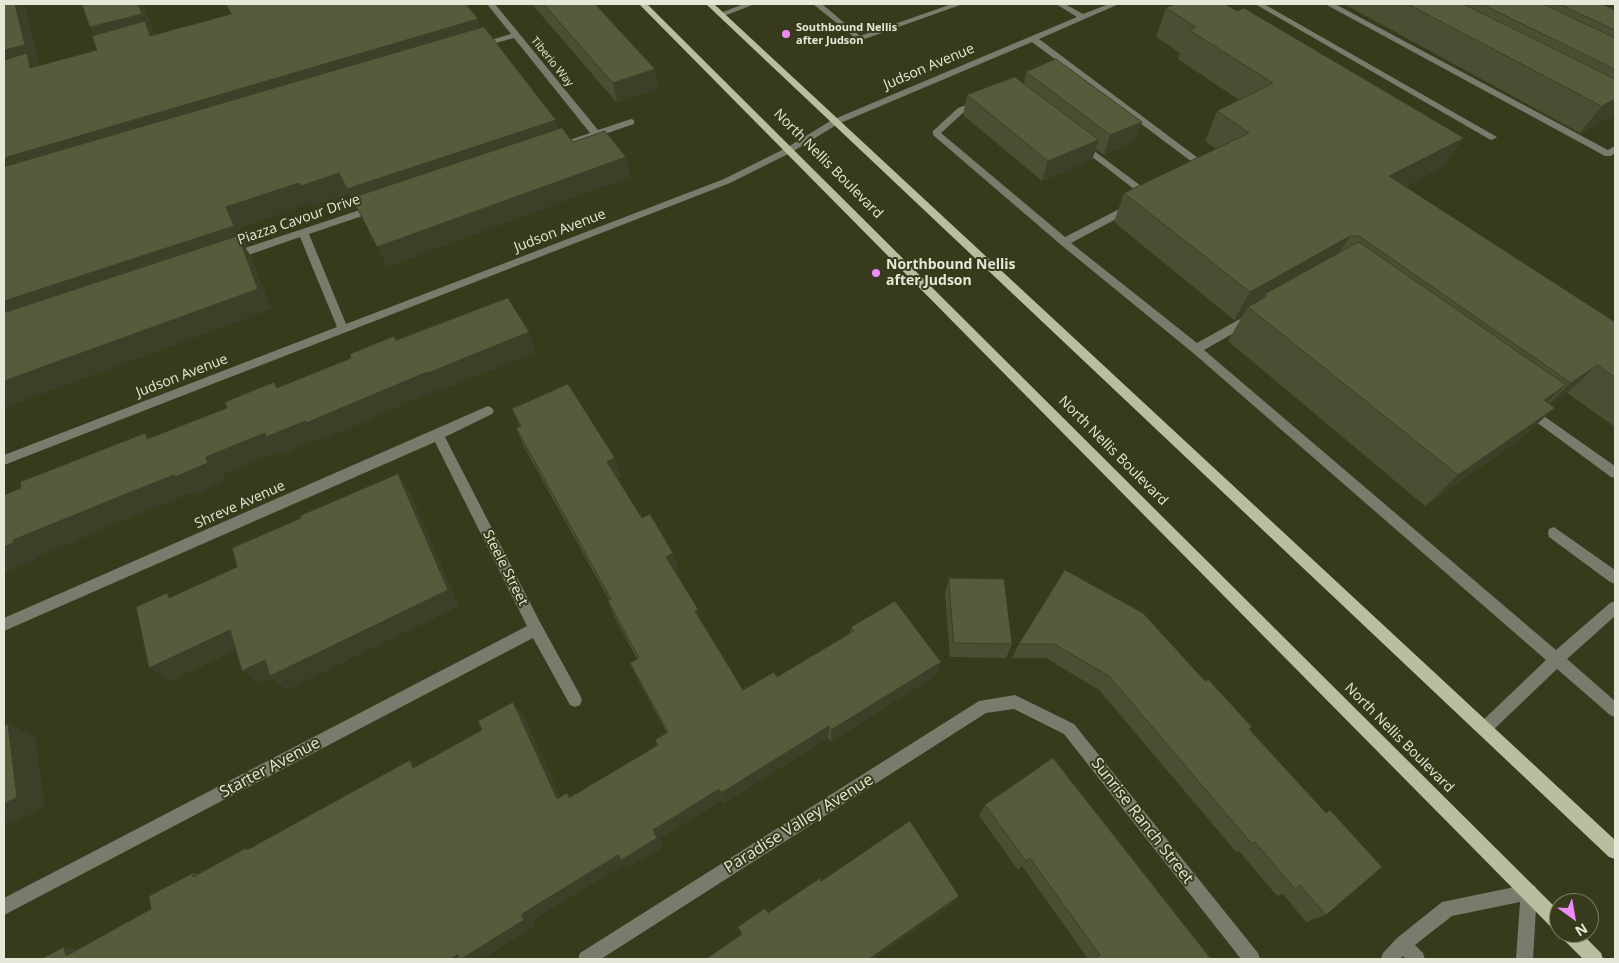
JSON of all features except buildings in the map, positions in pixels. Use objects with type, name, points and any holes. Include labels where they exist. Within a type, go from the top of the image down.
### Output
[{"type":"main road","name":"North Nellis Boulevard","points":[[643,4],[1549,913]]},
{"type":"main road","points":[[710,4],[1615,852]]},
{"type":"main road","points":[[1579,943],[1595,959]]},
{"type":"street","name":"Tiberio Way","points":[[491,4],[596,134]]},
{"type":"street","points":[[721,14],[751,4]]},
{"type":"street","points":[[817,4],[859,39],[959,4]]},
{"type":"street","points":[[1060,4],[1082,17]]},
{"type":"street","name":"Judson Avenue","points":[[4,460],[727,181],[789,150],[835,122],[1115,4]]},
{"type":"street","points":[[1260,4],[1492,137]]},
{"type":"street","points":[[1329,4],[1608,154],[1615,149]]},
{"type":"street","points":[[468,50],[516,35]]},
{"type":"street","points":[[1032,38],[1063,67],[1208,168],[1199,172]]},
{"type":"street","points":[[987,101],[961,110],[936,133],[1064,242],[1196,349],[1615,710]]},
{"type":"street","points":[[549,150],[631,122]]},
{"type":"street","points":[[1064,242],[1154,195],[1074,139]]},
{"type":"street","name":"Piazza Cavour Drive","points":[[219,261],[388,204]]},
{"type":"street","points":[[303,233],[343,329]]},
{"type":"street","points":[[1196,349],[1262,312]]},
{"type":"street","points":[[1519,404],[1615,473]]},
{"type":"street","name":"Shreve Avenue","points":[[4,625],[488,412]]},
{"type":"street","name":"Steele Street","points":[[438,435],[536,629],[575,700]]},
{"type":"street","points":[[1554,533],[1615,578]]},
{"type":"street","points":[[1484,729],[1615,607]]},
{"type":"street","name":"Starter Avenue","points":[[4,907],[536,629]]},
{"type":"street","name":"Paradise Valley Avenue","points":[[586,959],[984,706],[1016,702]]},
{"type":"street","name":"Sunrise Ranch Street","points":[[1016,702],[1069,729],[1252,959]]},
{"type":"street","points":[[1389,959],[1403,944],[1448,908],[1529,892],[1525,959]]},
{"type":"street","points":[[1403,944],[1417,959]]},
{"type":"place","name":"Southbound Nellis after Judson","points":[[786,34]]},
{"type":"place","name":"Northbound Nellis after Judson","points":[[876,273]]}]
